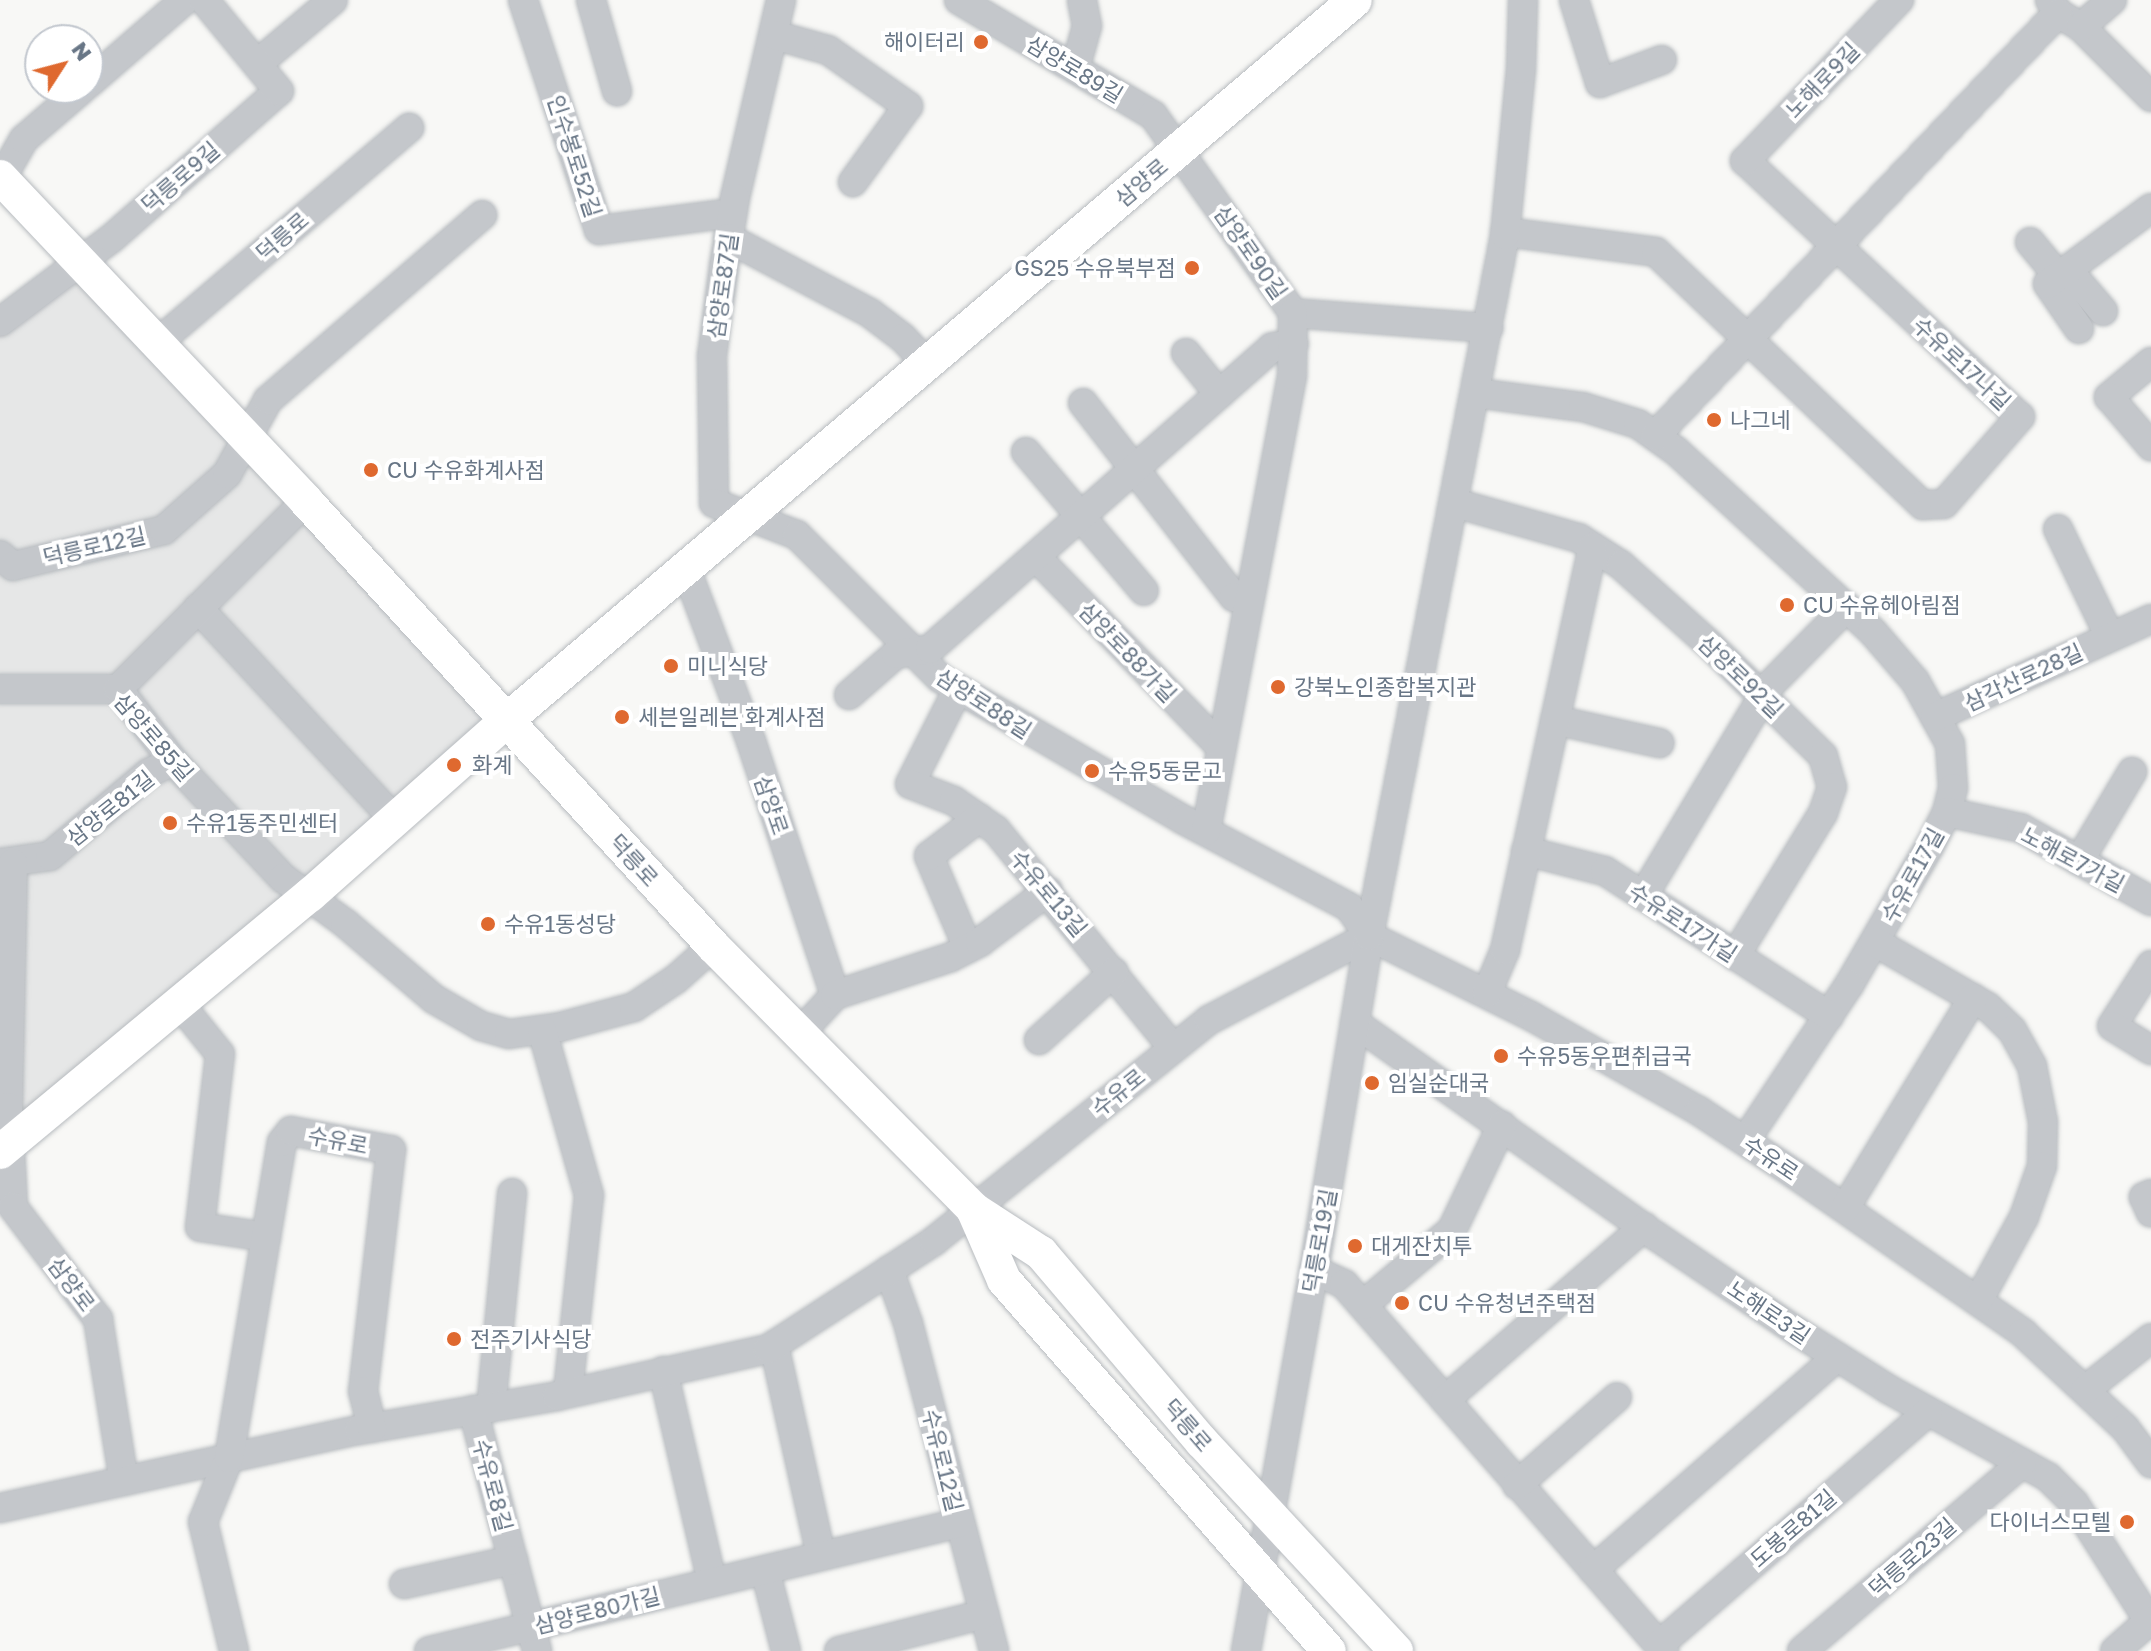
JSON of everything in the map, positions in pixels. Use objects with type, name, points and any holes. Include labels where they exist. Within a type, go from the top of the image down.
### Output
[{"type":"main road","name":"삼양로","points":[[6,1147],[310,895],[507,720],[1179,150],[1341,5]]},
{"type":"main road","name":"덕릉로","points":[[1,179],[306,501],[713,946],[973,1209],[1041,1253],[1202,1442],[1329,1651]]},
{"type":"main road","name":"덕릉로","points":[[973,1209],[1004,1280],[1265,1544],[1396,1651]]},
{"type":"street","points":[[104,70],[185,0]]},
{"type":"street","points":[[204,0],[257,64],[333,0]]},
{"type":"street","name":"인수봉로52길","points":[[523,0],[599,230],[730,226]]},
{"type":"street","points":[[591,0],[617,91]]},
{"type":"street","name":"삼양로87길","points":[[750,515],[714,503],[712,356],[730,226],[781,0]]},
{"type":"street","name":"삼양로89길","points":[[959,0],[1153,115],[1179,150]]},
{"type":"street","points":[[1075,69],[1087,26],[1082,0]]},
{"type":"street","points":[[1369,936],[1505,232],[1521,69],[1523,0]]},
{"type":"street","points":[[1574,0],[1600,83],[1662,60]]},
{"type":"street","points":[[1655,436],[1745,338],[2063,13],[2112,0]]},
{"type":"street","name":"노해로9길","points":[[1745,161],[1896,1]]},
{"type":"street","points":[[2063,13],[2151,97]]},
{"type":"street","points":[[774,35],[828,50],[908,106],[853,182]]},
{"type":"street","name":"덕릉로9길","points":[[0,322],[112,238],[279,91],[257,64]]},
{"type":"street","points":[[1,179],[24,139],[64,104]]},
{"type":"street","name":"덕릉로","points":[[156,344],[409,128]]},
{"type":"street","name":"삼양로90길","points":[[1179,150],[1293,313],[1488,328]]},
{"type":"street","name":"수유로17나길","points":[[1745,161],[2020,417],[1944,504],[1923,505],[1745,338]]},
{"type":"street","points":[[2079,329],[2048,284],[2151,208]]},
{"type":"street","points":[[245,438],[268,400],[482,215]]},
{"type":"street","points":[[730,226],[870,313],[903,338],[927,364]]},
{"type":"street","points":[[1505,232],[1656,252],[1745,338]]},
{"type":"street","points":[[2030,242],[2103,311]]},
{"type":"street","points":[[1206,831],[1292,375],[1293,313]]},
{"type":"street","points":[[849,695],[896,654],[930,649],[1272,347],[1294,344]]},
{"type":"street","points":[[1186,353],[1219,394]]},
{"type":"street","points":[[2151,362],[2109,397],[2151,446]]},
{"type":"street","name":"수유로17길","points":[[1476,393],[1583,407],[1638,424],[1676,451],[1847,607],[1915,681],[1950,744],[1953,788],[1947,812],[1875,942],[1745,1141]]},
{"type":"street","points":[[1083,403],[1234,597],[1249,600]]},
{"type":"street","name":"덕릉로12길","points":[[0,555],[13,566],[164,530],[227,474],[245,438]]},
{"type":"street","points":[[1026,452],[1144,591]]},
{"type":"street","points":[[118,689],[306,501]]},
{"type":"street","name":"삼양로92길","points":[[1455,503],[1579,538],[1621,565],[1823,756],[1832,787],[1823,813],[1735,956]]},
{"type":"street","name":"삼양로88길","points":[[750,515],[797,535],[940,678],[1206,831],[1349,907],[1369,936]]},
{"type":"street","name":"삼각산로28길","points":[[2058,529],[2110,637]]},
{"type":"street","points":[[1487,993],[1505,950],[1593,547]]},
{"type":"street","name":"삼양로88가길","points":[[1036,557],[1221,747]]},
{"type":"street","name":"삼양로","points":[[686,569],[751,741],[835,995]]},
{"type":"street","points":[[1643,896],[1762,697],[1847,607]]},
{"type":"street","points":[[198,608],[396,821]]},
{"type":"street","name":"삼각산로28길","points":[[1935,717],[2151,619]]},
{"type":"street","name":"삼양로85길","points":[[0,689],[118,689],[173,761],[283,878],[310,895]]},
{"type":"street","name":"수유로13길","points":[[958,689],[910,784],[954,801],[996,830],[1173,1048]]},
{"type":"street","points":[[1555,720],[1659,743]]},
{"type":"street","name":"삼양로81길","points":[[6,863],[50,856],[149,773],[173,761]]},
{"type":"street","points":[[2079,861],[2132,772]]},
{"type":"street","name":"노해로7가길","points":[[1947,812],[2021,828],[2151,901]]},
{"type":"street","points":[[968,948],[929,856],[979,818]]},
{"type":"street","name":"수유로17가길","points":[[1526,851],[1605,871],[1829,1016]]},
{"type":"street","name":"삼양로","points":[[6,863],[6,1147],[13,1207],[98,1319],[124,1481]]},
{"type":"street","points":[[800,1033],[835,995],[968,948],[1048,891]]},
{"type":"street","points":[[310,895],[434,999],[481,1026],[509,1034],[542,1030],[634,1007],[676,979],[713,946]]},
{"type":"street","name":"수유로","points":[[0,1508],[372,1428],[568,1393],[774,1345],[934,1241],[1209,1020],[1369,936],[1487,993],[1699,1111],[1845,1208],[2023,1333],[2125,1428],[2151,1463]]},
{"type":"street","name":"덕릉로19길","points":[[1246,1651],[1314,1270],[1369,936]]},
{"type":"street","points":[[1875,942],[1973,998],[2012,1030],[2032,1066],[2043,1122],[2042,1166],[2024,1217],[1978,1301]]},
{"type":"street","points":[[2151,965],[2112,1026],[2151,1050]]},
{"type":"street","points":[[1039,1040],[1114,972]]},
{"type":"street","points":[[1845,1208],[1973,998]]},
{"type":"street","points":[[179,1003],[220,1054],[200,1227],[266,1237]]},
{"type":"street","name":"노해로3길","points":[[1355,1023],[1644,1227],[1837,1357],[1928,1412],[2048,1477],[2074,1503],[2150,1622]]},
{"type":"street","points":[[542,1030],[589,1195],[568,1393]]},
{"type":"street","points":[[1363,1305],[1452,1230],[1502,1125]]},
{"type":"street","name":"수유로","points":[[234,1651],[203,1522],[229,1458],[282,1142],[291,1131],[391,1150],[363,1391],[372,1428]]},
{"type":"street","points":[[482,1409],[512,1193]]},
{"type":"street","points":[[2151,1194],[2144,1197],[2151,1213]]},
{"type":"street","points":[[1445,1400],[1644,1227]]},
{"type":"street","name":"수유로12길","points":[[889,1270],[908,1323],[994,1651]]},
{"type":"street","name":"도봉로81길","points":[[1314,1270],[1344,1284],[1661,1648],[1928,1412]]},
{"type":"street","points":[[2085,1390],[2105,1371],[2151,1338]]},
{"type":"street","points":[[774,1345],[821,1556]]},
{"type":"street","points":[[1593,1570],[1837,1357]]},
{"type":"street","points":[[663,1371],[712,1582]]},
{"type":"street","points":[[1517,1485],[1617,1397]]},
{"type":"street","name":"수유로8길","points":[[482,1409],[513,1560],[534,1639]]},
{"type":"street","name":"덕릉로23길","points":[[1802,1651],[2022,1463]]},
{"type":"street","name":"삼양로80가길","points":[[429,1651],[534,1639],[712,1582],[959,1523]]},
{"type":"street","name":"수유로8길","points":[[404,1584],[513,1560]]},
{"type":"street","points":[[765,1570],[786,1651]]},
{"type":"street","points":[[839,1651],[984,1614]]},
{"type":"street","points":[[2115,1651],[2150,1622]]},
{"type":"shaded area","points":[[72,266],[484,720],[0,1151],[0,321]]},
{"type":"place","name":"해이터리","points":[[981,42]]},
{"type":"place","name":"GS25 수유북부점","points":[[1192,268]]},
{"type":"place","name":"나그네","points":[[1714,420]]},
{"type":"place","name":"CU 수유화계사점","points":[[371,470]]},
{"type":"place","name":"CU 수유헤아림점","points":[[1787,605]]},
{"type":"place","name":"미니식당","points":[[671,666]]},
{"type":"place","name":"강북노인종합복지관","points":[[1278,687]]},
{"type":"place","name":"세븐일레븐 화계사점","points":[[622,717]]},
{"type":"place","name":"화계","points":[[454,765]]},
{"type":"place","name":"수유5동문고","points":[[1092,771]]},
{"type":"place","name":"수유1동주민센터","points":[[170,823]]},
{"type":"place","name":"수유1동성당","points":[[488,924]]},
{"type":"place","name":"수유5동우편취급국","points":[[1501,1056]]},
{"type":"place","name":"임실순대국","points":[[1372,1083]]},
{"type":"place","name":"대게잔치투","points":[[1355,1246]]},
{"type":"place","name":"CU 수유청년주택점","points":[[1402,1303]]},
{"type":"place","name":"전주기사식당","points":[[454,1339]]},
{"type":"place","name":"다이너스모텔","points":[[2127,1522]]}]
